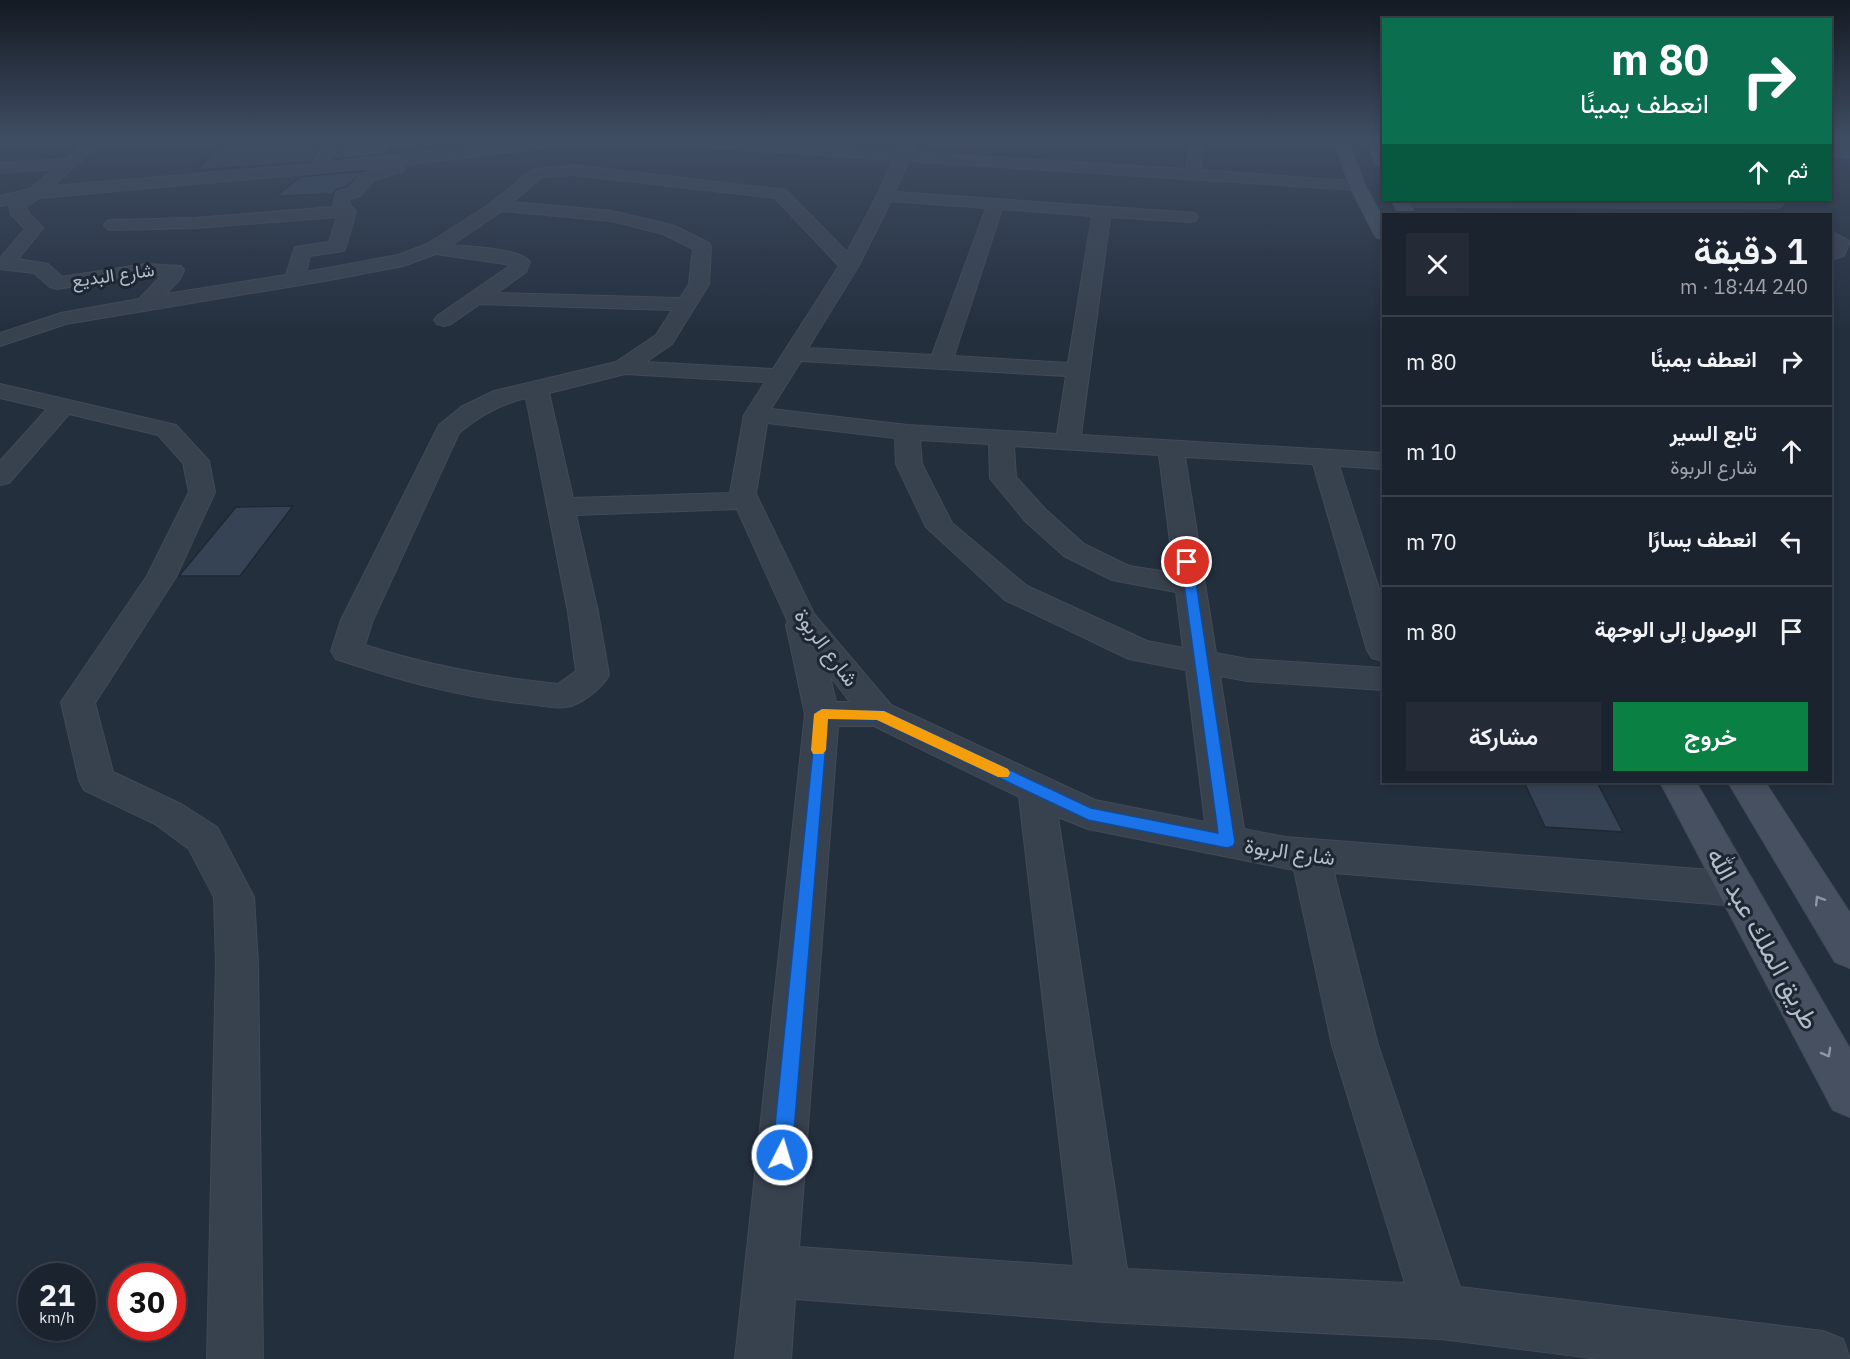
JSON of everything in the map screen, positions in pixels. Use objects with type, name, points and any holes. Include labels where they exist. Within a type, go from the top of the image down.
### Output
[{"type":"main road","points":[[1368,203],[1382,232]]},
{"type":"main road","name":"طريق الملك عبد الله","points":[[1679,783],[1850,1094]]},
{"type":"main road","points":[[1747,783],[1850,949]]},
{"type":"street","name":"شارع البديع","points":[[18,203],[20,214],[34,228],[6,265],[35,265],[51,273],[57,283],[85,281],[157,268],[174,270],[146,303]]},
{"type":"street","points":[[113,225],[212,222],[341,203]]},
{"type":"street","points":[[294,280],[302,251],[337,247],[344,203]]},
{"type":"street","points":[[4,337],[61,319],[403,260],[434,248],[501,203]]},
{"type":"street","points":[[789,203],[849,265]]},
{"type":"street","name":"شارع الربوة","points":[[881,203],[849,265],[756,415],[743,494],[801,618],[879,714],[1088,814],[1310,856],[1737,889]]},
{"type":"street","points":[[941,362],[996,203]]},
{"type":"street","points":[[1002,203],[1189,217]]},
{"type":"street","points":[[1402,205],[1474,203]]},
{"type":"street","points":[[1776,203],[1792,213]]},
{"type":"street","points":[[212,222],[224,206]]},
{"type":"street","points":[[498,206],[612,216],[669,230],[702,247],[699,284],[664,339],[624,367]]},
{"type":"street","points":[[1068,442],[1102,210]]},
{"type":"street","points":[[1832,237],[1842,243],[1837,252],[1832,253]]},
{"type":"street","points":[[434,248],[511,258],[521,262],[519,268],[444,320]]},
{"type":"street","points":[[476,298],[686,304]]},
{"type":"street","points":[[536,389],[583,612],[593,675],[564,696],[492,689],[404,670],[347,651],[357,620],[448,430],[469,412],[502,396],[578,380],[624,367],[941,362],[1079,370]]},
{"type":"street","points":[[5,397],[63,406],[167,430],[196,461],[202,492],[161,577],[78,702],[97,780],[168,814],[203,838],[234,897],[237,963],[235,1359]]},
{"type":"street","points":[[0,477],[63,406]]},
{"type":"street","points":[[756,415],[907,432],[1382,461]]},
{"type":"street","points":[[907,432],[909,464],[940,527],[1016,593],[1140,651],[1247,670],[1382,679]]},
{"type":"street","points":[[1001,438],[1004,478],[1035,515],[1074,550],[1122,574],[1191,585]]},
{"type":"street","points":[[1171,449],[1227,842]]},
{"type":"street","points":[[1324,458],[1382,647]]},
{"type":"street","points":[[561,507],[746,501]]},
{"type":"street","points":[[763,1359],[822,714],[801,618]]},
{"type":"street","points":[[822,714],[879,714]]},
{"type":"street","points":[[1036,789],[1104,1295]]},
{"type":"street","points":[[1310,856],[1355,1045],[1441,1312]]},
{"type":"street","points":[[771,1271],[1104,1295],[1441,1312],[1823,1359]]},
{"type":"building","points":[[293,506],[240,576],[179,576],[236,507]]},
{"type":"building","points":[[1524,783],[1598,783],[1623,832],[1545,827]]},
{"type":"slow traffic","points":[[818,750],[822,714],[879,714],[1003,773]]},
{"type":"route","points":[[782,1155],[822,714],[879,714],[1088,814],[1227,842],[1187,562]]}]
